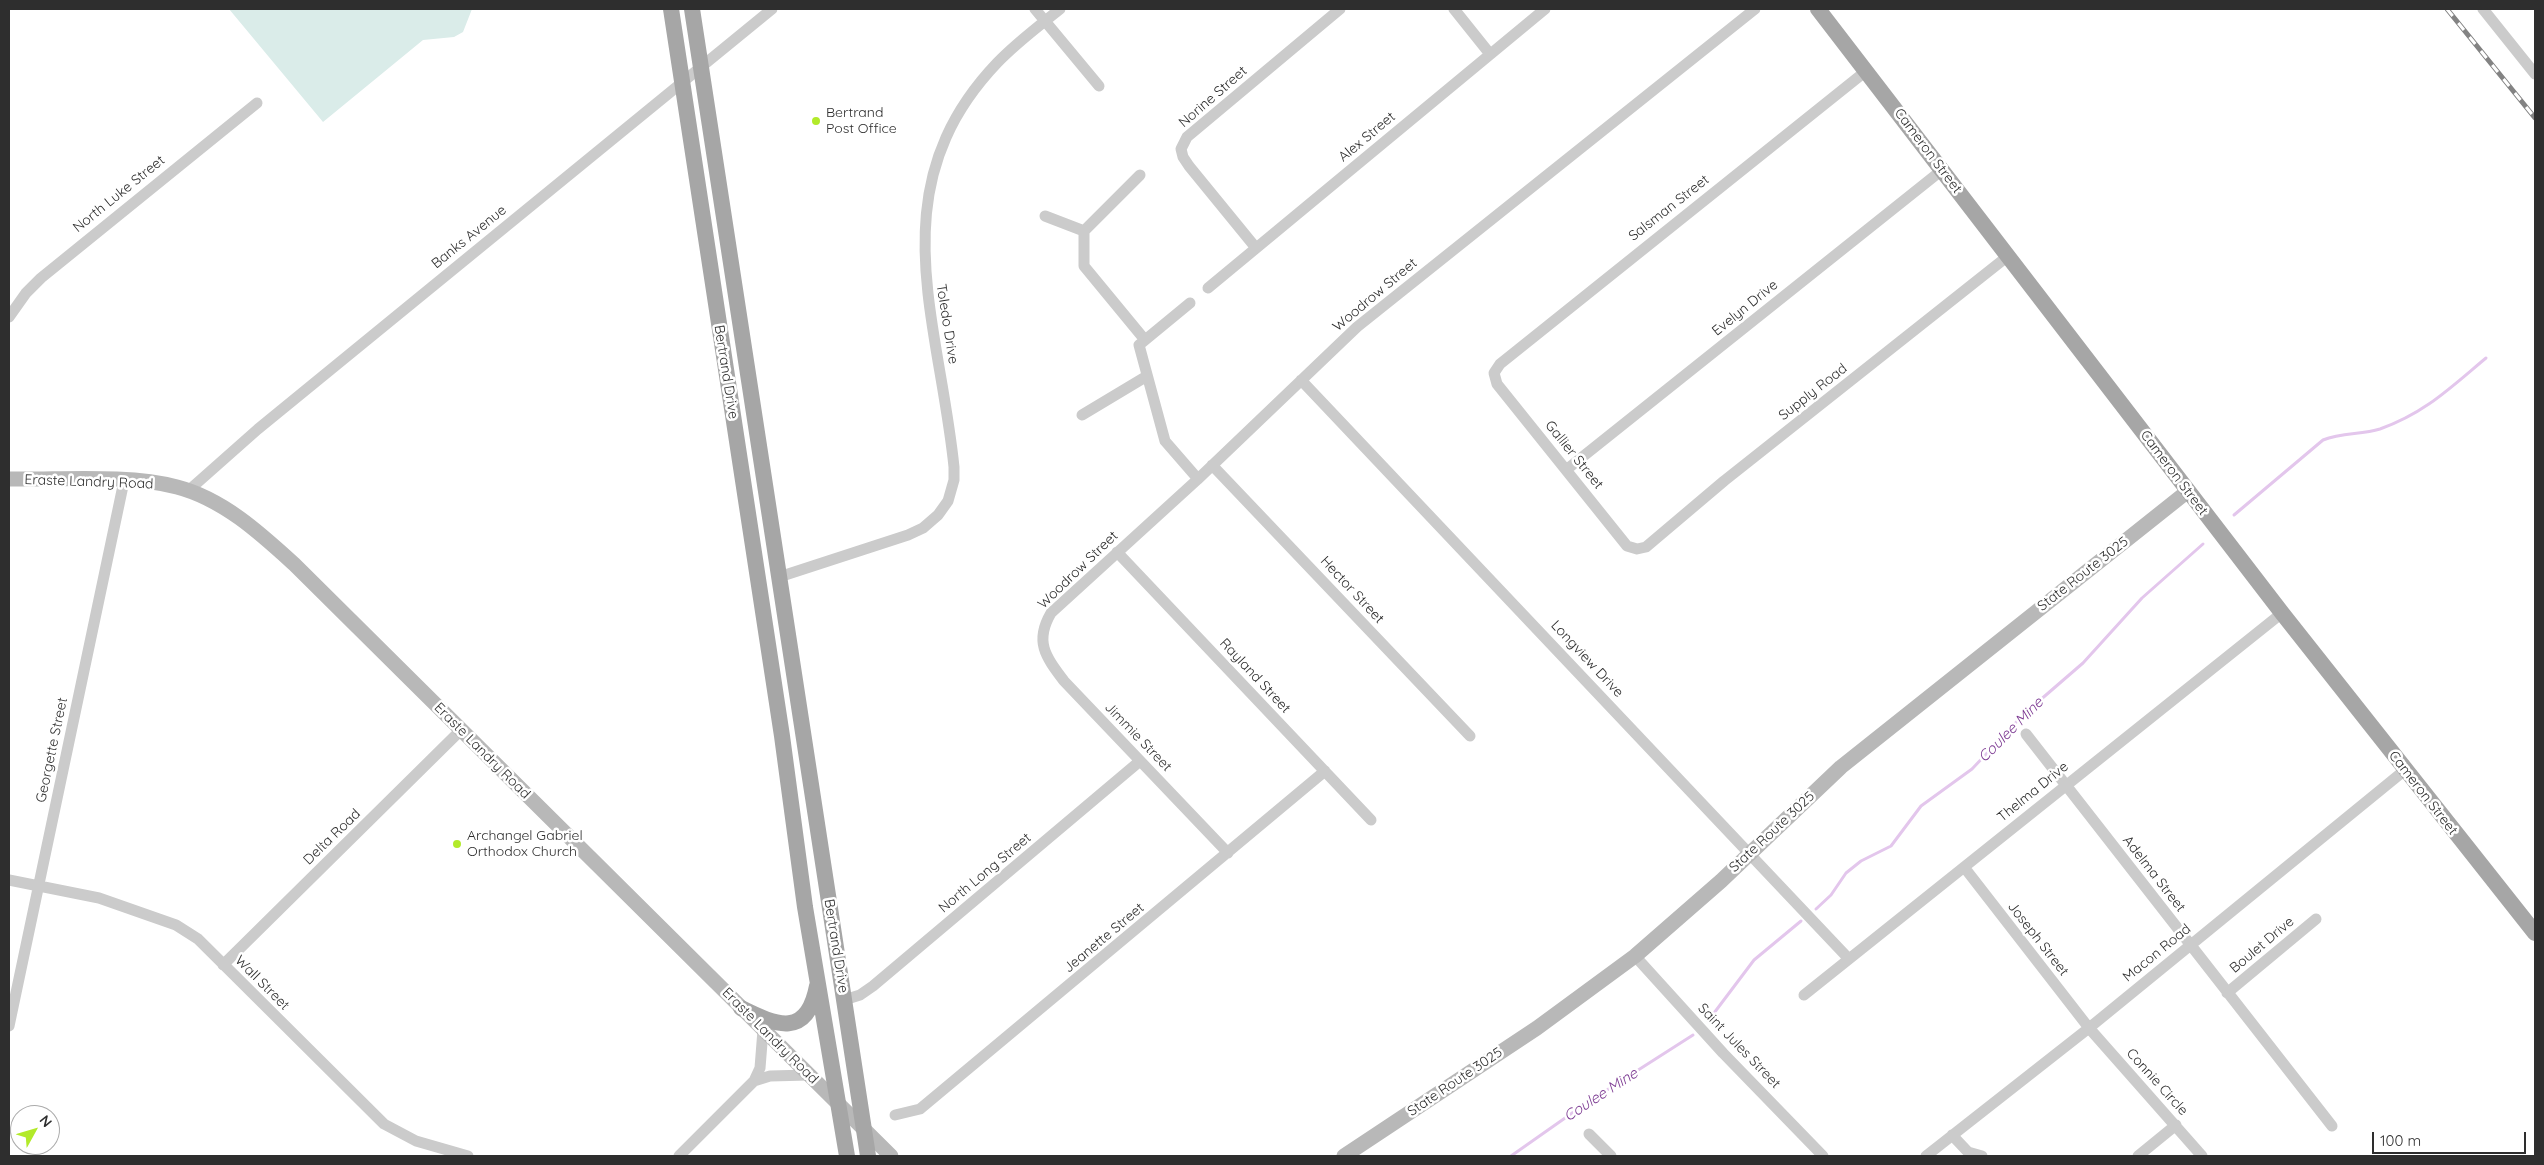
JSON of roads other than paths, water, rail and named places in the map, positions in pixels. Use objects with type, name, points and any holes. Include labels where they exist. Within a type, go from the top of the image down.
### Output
[{"type":"main road","name":"Bertrand Drive","points":[[671,9],[818,981],[847,1156]]},
{"type":"main road","name":"Bertrand Drive","points":[[692,9],[802,736],[868,1156]]},
{"type":"main road","name":"Cameron Street","points":[[1818,9],[2282,613],[2535,933]]},
{"type":"main road","points":[[741,1008],[766,1021],[780,1024],[793,1022],[803,1017],[810,1008],[818,981]]},
{"type":"street","name":"Banks Avenue","points":[[188,491],[258,429],[772,9]]},
{"type":"street","points":[[1035,9],[1099,86]]},
{"type":"street","name":"Toledo Drive","points":[[779,578],[908,535],[931,522],[948,500],[954,480],[954,467],[924,265],[924,226],[931,182],[949,132],[969,97],[997,63],[1060,9]]},
{"type":"street","name":"Norine Street","points":[[1256,248],[1189,166],[1183,157],[1181,148],[1187,137],[1340,9]]},
{"type":"street","points":[[1454,9],[1490,54]]},
{"type":"street","name":"Alex Street","points":[[1208,288],[1544,9]]},
{"type":"street","name":"Woodrow Street","points":[[1042,632],[1051,613],[1198,479],[1364,322],[1755,9]]},
{"type":"street","points":[[2483,9],[2535,74]]},
{"type":"street","name":"Salsman Street","points":[[1494,373],[1500,364],[1576,301],[1866,71]]},
{"type":"street","name":"North Luke Street","points":[[9,317],[26,293],[41,278],[257,102]]},
{"type":"street","name":"Evelyn Drive","points":[[1566,470],[1942,170]]},
{"type":"street","points":[[1140,175],[1084,231],[1084,266],[1145,340]]},
{"type":"street","points":[[1045,216],[1084,231]]},
{"type":"street","name":"Supply Road","points":[[1637,549],[1646,547],[1724,481],[2008,256]]},
{"type":"street","points":[[1190,303],[1139,345],[1164,441],[1198,479]]},
{"type":"street","name":"Gallier Street","points":[[1494,373],[1497,384],[1627,546],[1637,549]]},
{"type":"street","points":[[1082,415],[1147,376]]},
{"type":"street","name":"Longview Drive","points":[[1301,380],[1849,959]]},
{"type":"street","name":"Hector Street","points":[[1212,465],[1470,736]]},
{"type":"street","name":"Eraste Landry Road","points":[[9,479],[124,481],[166,485],[188,491],[231,513],[263,536],[462,730],[891,1156]]},
{"type":"street","name":"Georgette Street","points":[[9,1026],[124,481]]},
{"type":"street","name":"State Route 3025","points":[[1344,1156],[1537,1028],[1635,956],[1714,888],[1881,734],[2188,491]]},
{"type":"street","name":"Rayland Street","points":[[1117,552],[1372,820]]},
{"type":"street","name":"Thelma Drive","points":[[1804,995],[2282,613]]},
{"type":"street","name":"Jimmie Street","points":[[1042,632],[1046,653],[1064,681],[1228,853]]},
{"type":"street","name":"Delta Road","points":[[223,965],[462,730]]},
{"type":"street","name":"Adelma Street","points":[[2026,734],[2332,1126]]},
{"type":"street","points":[[782,736],[802,736]]},
{"type":"street","name":"North Long Street","points":[[844,1000],[860,995],[873,986],[1140,762]]},
{"type":"street","name":"Macon Road","points":[[1926,1156],[2088,1028],[2405,770]]},
{"type":"street","name":"Jeanette Street","points":[[895,1115],[920,1109],[1325,771]]},
{"type":"street","name":"Joseph Street","points":[[1964,867],[2088,1028]]},
{"type":"street","name":"Wall Street","points":[[9,880],[99,898],[176,925],[198,939],[384,1124],[416,1141],[468,1156]]},
{"type":"street","name":"Boulet Drive","points":[[2227,993],[2316,920]]},
{"type":"street","name":"Saint Jules Street","points":[[1635,956],[1723,1053],[1823,1156]]},
{"type":"street","name":"Connie Circle","points":[[2088,1028],[2202,1156]]},
{"type":"street","points":[[679,1156],[754,1081],[760,1068],[763,1030]]},
{"type":"street","points":[[754,1081],[770,1076],[809,1075]]},
{"type":"street","points":[[2138,1156],[2176,1125]]},
{"type":"street","points":[[1589,1134],[1611,1156]]},
{"type":"street","points":[[1952,1136],[1968,1152],[1982,1156]]},
{"type":"waterway","name":"Coulee Mine","points":[[2234,515],[2323,440],[2330,437],[2380,429],[2396,423],[2436,399],[2486,358]]},
{"type":"waterway","name":"Coulee Mine","points":[[1816,909],[1831,895],[1846,873],[1861,861],[1891,846],[1921,806],[1972,769],[2024,714],[2083,663],[2142,598],[2203,544]]},
{"type":"waterway","name":"Coulee Mine","points":[[1708,1021],[1754,960],[1801,921]]},
{"type":"waterway","name":"Coulee Mine","points":[[1511,1156],[1585,1104],[1693,1035]]},
{"type":"railway","points":[[2447,9],[2535,118]]},
{"type":"place","name":"Bertrand Post Office","points":[[816,121]]},
{"type":"place","name":"Archangel Gabriel Orthodox Church","points":[[457,844]]}]
